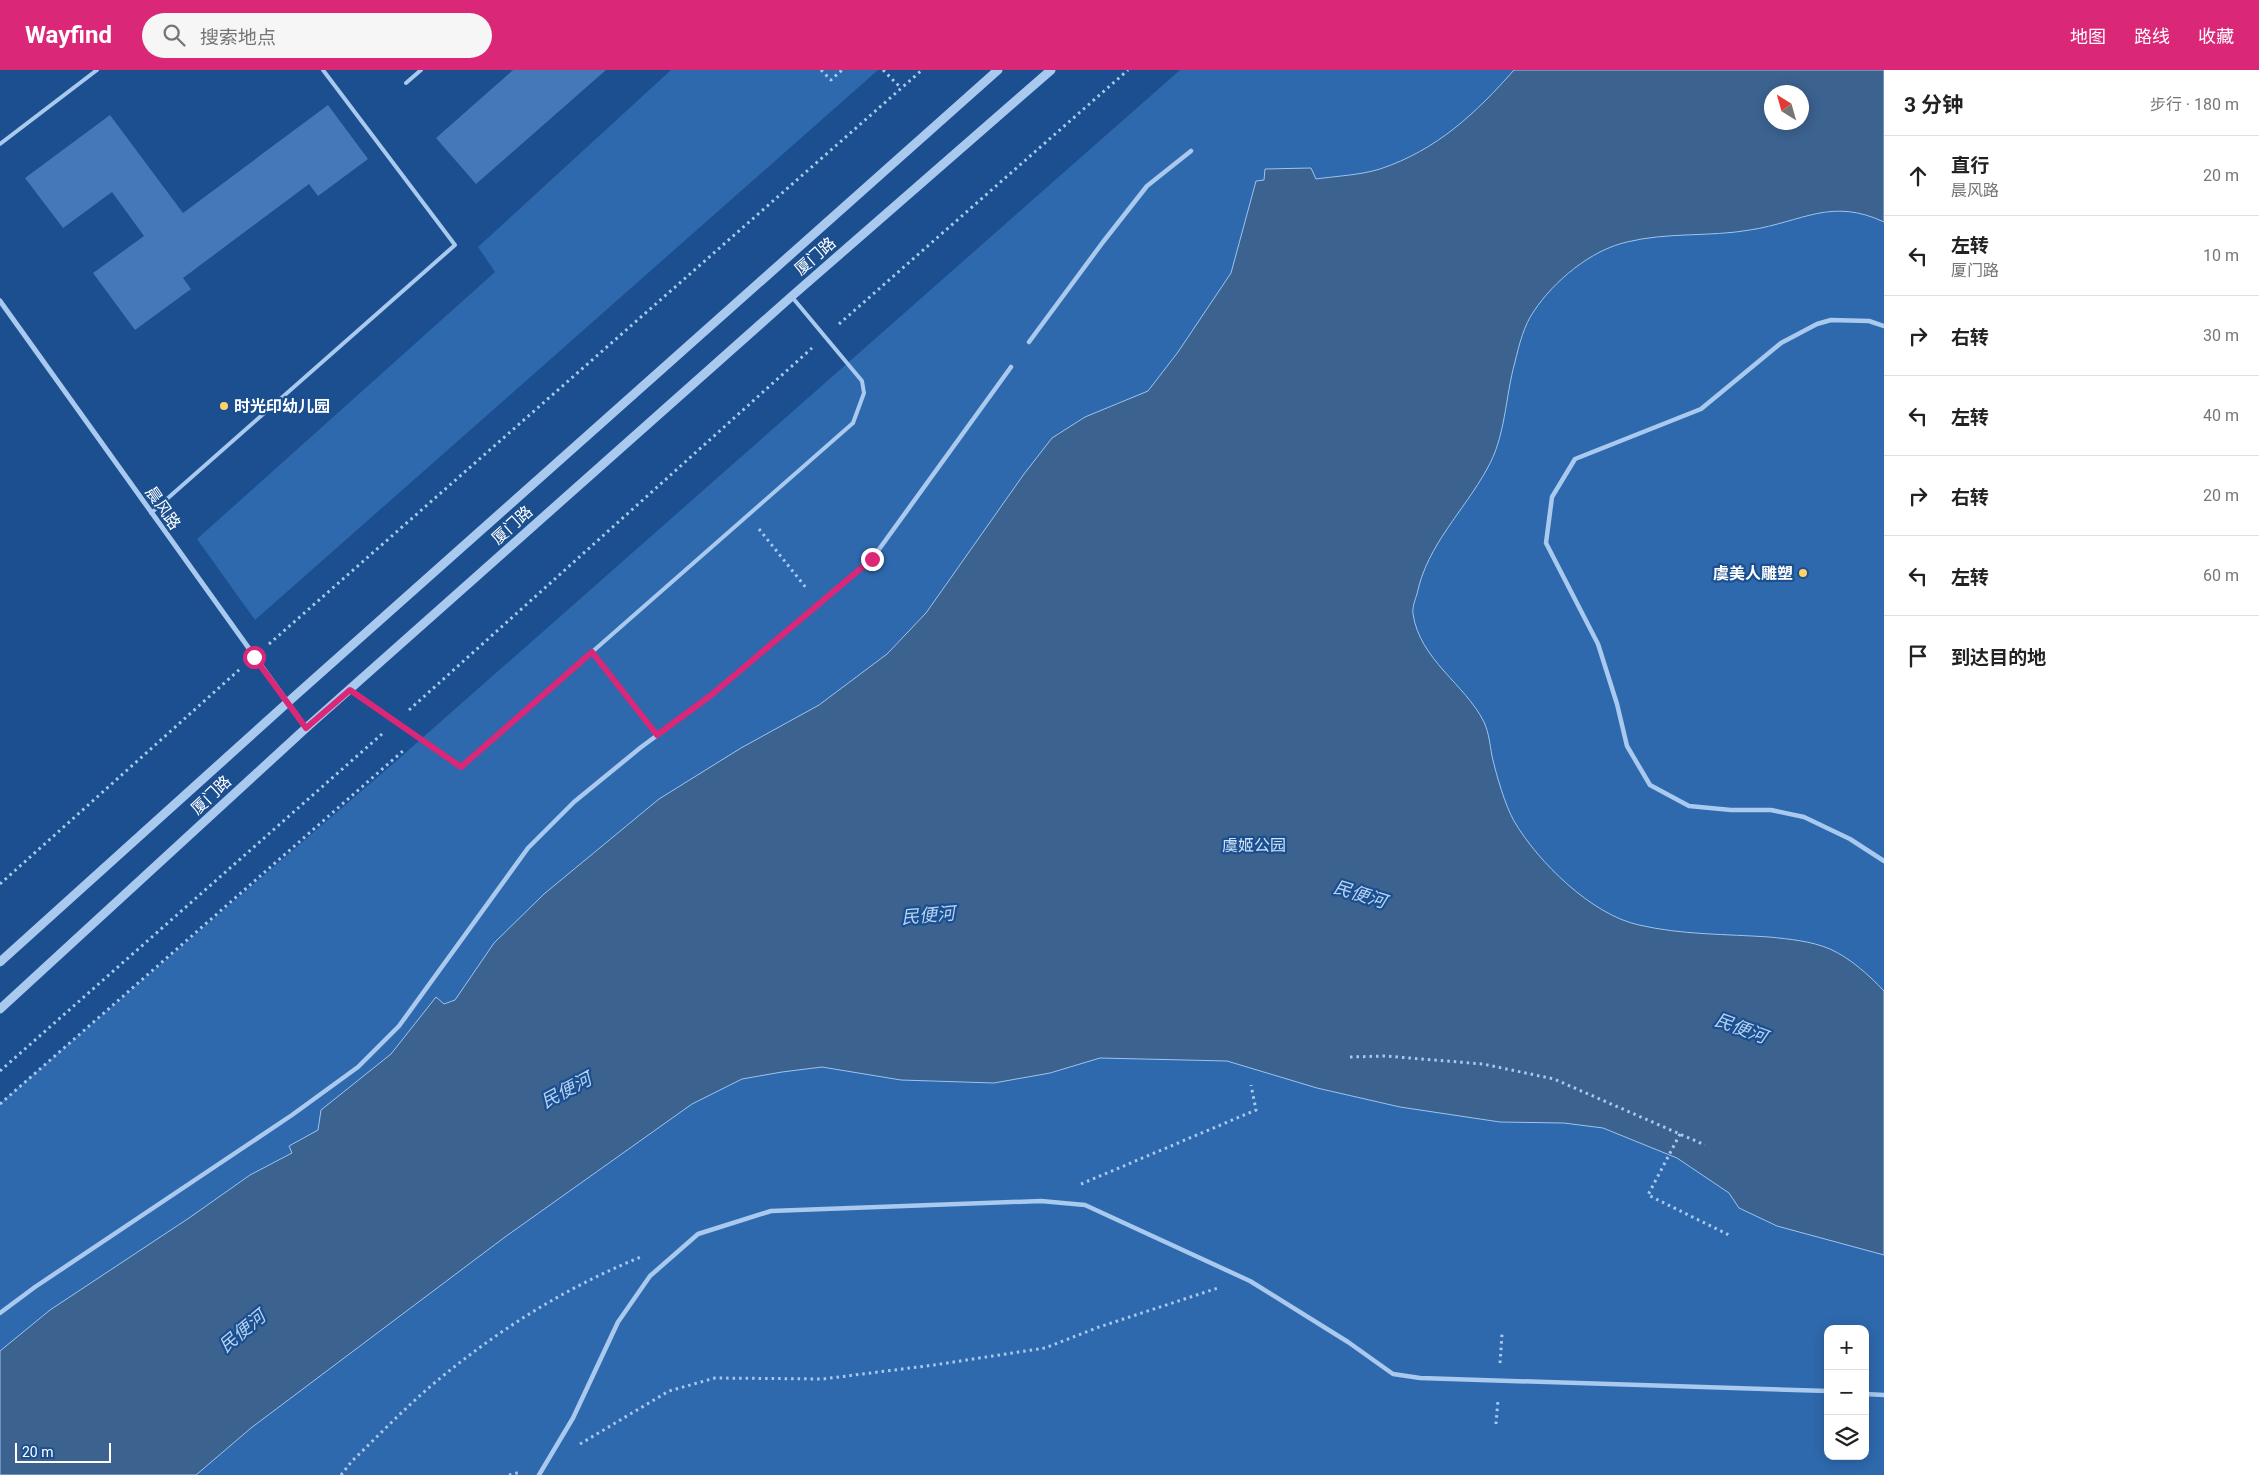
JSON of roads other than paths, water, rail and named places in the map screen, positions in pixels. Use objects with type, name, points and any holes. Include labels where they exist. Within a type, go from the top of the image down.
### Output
[{"type":"street","name":"厦门路","points":[[0,962],[287,703],[998,70]]},
{"type":"street","name":"厦门路","points":[[0,1010],[306,728],[792,296],[1051,70]]},
{"type":"street","points":[[1029,342],[1147,186],[1191,151]]},
{"type":"street","name":"晨风路","points":[[0,301],[306,728]]},
{"type":"street","points":[[1884,326],[1869,321],[1831,320],[1817,324],[1780,343],[1701,409],[1575,459],[1552,497],[1546,543],[1598,644],[1617,704],[1627,746],[1650,785],[1689,806],[1731,810],[1771,810],[1804,817],[1850,839],[1884,861]]},
{"type":"street","points":[[0,1313],[35,1287],[292,1115],[358,1067],[399,1026],[528,848],[574,802],[657,735],[710,696],[872,559],[1011,367]]},
{"type":"street","points":[[540,1475],[573,1418],[618,1322],[650,1276],[698,1234],[771,1212],[1041,1201],[1085,1205],[1250,1280],[1348,1342],[1393,1374],[1420,1378],[1824,1391]]},
{"type":"street","points":[[1869,1394],[1884,1395]]},
{"type":"lane","points":[[0,144],[97,70]]},
{"type":"lane","points":[[151,513],[455,245],[323,70]]},
{"type":"lane","points":[[406,83],[421,70]]},
{"type":"lane","points":[[350,690],[461,767],[853,423],[864,394],[862,381],[792,296]]},
{"type":"water","name":"民便河","points":[[1514,70],[1884,70],[1884,222],[1865,215],[1832,211],[1750,230],[1657,237],[1627,242],[1613,246],[1587,259],[1563,278],[1542,300],[1530,317],[1520,342],[1502,430],[1493,456],[1478,484],[1437,544],[1422,576],[1413,612],[1417,630],[1424,645],[1476,708],[1484,722],[1498,780],[1514,821],[1537,853],[1568,885],[1585,899],[1621,919],[1639,925],[1688,932],[1769,937],[1823,946],[1852,962],[1884,991],[1884,1255],[1777,1226],[1739,1208],[1729,1193],[1677,1158],[1603,1128],[1564,1123],[1500,1122],[1400,1107],[1317,1088],[1227,1061],[1100,1058],[1050,1073],[994,1083],[901,1080],[822,1067],[742,1079],[692,1104],[505,1237],[251,1428],[196,1475],[0,1475],[0,1351],[50,1310],[189,1218],[250,1175],[292,1153],[289,1146],[318,1130],[321,1110],[391,1054],[436,997],[444,1004],[455,1000],[494,943],[544,894],[659,799],[741,748],[819,705],[887,654],[926,613],[1024,474],[1052,438],[1085,417],[1148,391],[1178,352],[1231,273],[1256,181],[1264,180],[1265,169],[1311,168],[1316,179],[1380,169],[1420,152],[1437,141],[1485,101]]},
{"type":"place","name":"时光印幼儿园","points":[[224,406]]},
{"type":"place","name":"虞美人雕塑","points":[[1803,573]]},
{"type":"park label","name":"虞姬公园","points":[[1254,845]]}]
